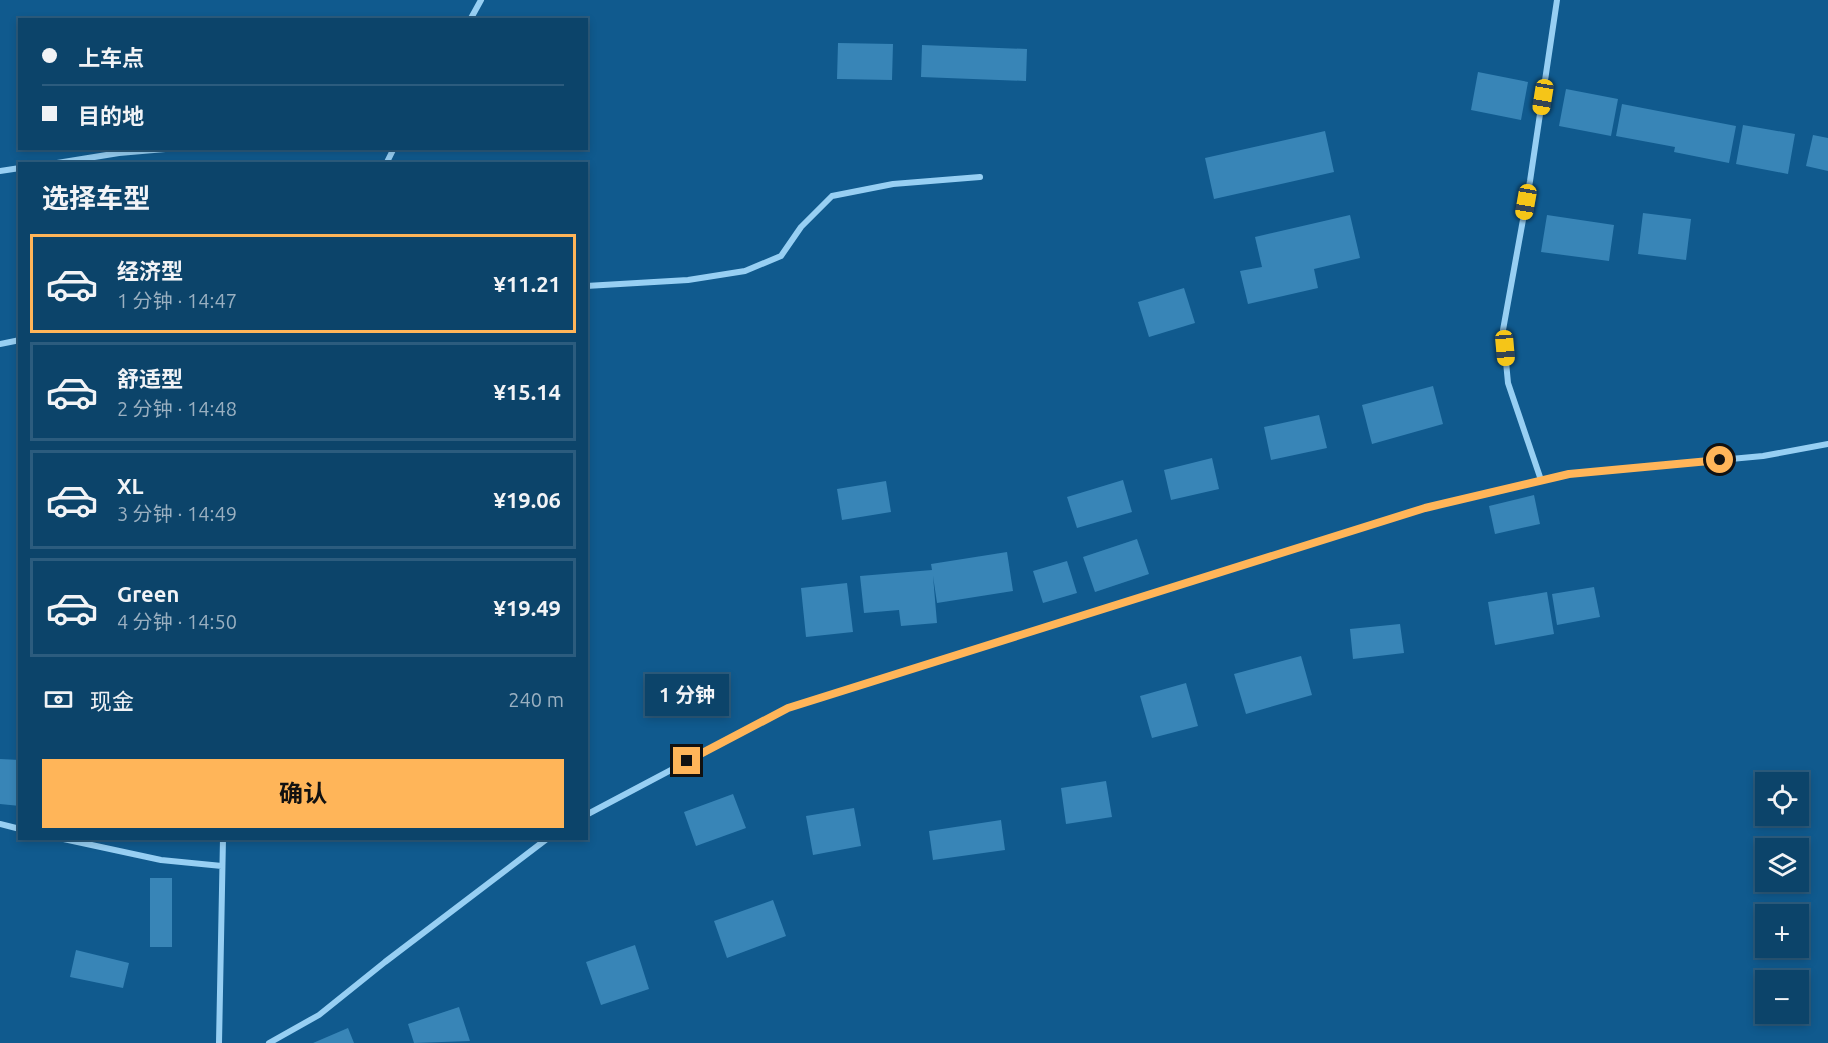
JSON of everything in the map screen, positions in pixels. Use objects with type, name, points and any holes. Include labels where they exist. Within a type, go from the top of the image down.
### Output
[{"type":"street","points":[[471,18],[481,0]]},
{"type":"street","points":[[1541,480],[1508,383],[1503,330],[1530,181],[1557,0]]},
{"type":"street","points":[[63,162],[154,150]]},
{"type":"street","points":[[0,171],[18,168]]},
{"type":"street","points":[[588,286],[688,280],[745,271],[781,256],[801,227],[832,196],[893,184],[980,177]]},
{"type":"street","points":[[0,344],[18,340]]},
{"type":"street","points":[[588,814],[788,708],[1425,508],[1569,474],[1763,456],[1828,444]]},
{"type":"street","points":[[0,824],[18,828]]},
{"type":"street","points":[[68,840],[161,860],[222,866]]},
{"type":"street","points":[[219,1043],[223,840]]},
{"type":"street","points":[[269,1043],[319,1015],[545,840]]},
{"type":"building","points":[[838,43],[893,44],[892,80],[837,79]]},
{"type":"building","points":[[922,45],[1027,49],[1026,81],[921,77]]},
{"type":"building","points":[[1478,72],[1528,82],[1521,120],[1471,110]]},
{"type":"building","points":[[1566,89],[1618,99],[1611,136],[1559,126]]},
{"type":"building","points":[[1622,104],[1736,126],[1729,163],[1674,152],[1675,147],[1616,136]]},
{"type":"building","points":[[1743,125],[1795,134],[1788,174],[1736,164]]},
{"type":"building","points":[[1325,131],[1334,172],[1214,199],[1205,158]]},
{"type":"building","points":[[1813,135],[1828,138],[1828,171],[1806,166]]},
{"type":"building","points":[[1643,213],[1691,219],[1686,260],[1638,254]]},
{"type":"building","points":[[1350,215],[1360,258],[1314,269],[1318,288],[1248,304],[1240,271],[1262,267],[1255,237]]},
{"type":"building","points":[[1547,215],[1614,225],[1609,261],[1541,252]]},
{"type":"building","points":[[1184,288],[1195,323],[1149,337],[1138,302]]},
{"type":"building","points":[[1433,386],[1443,424],[1372,444],[1362,405]]},
{"type":"building","points":[[1319,415],[1327,448],[1271,460],[1264,427]]},
{"type":"building","points":[[1212,458],[1219,489],[1171,500],[1164,470]]},
{"type":"building","points":[[1123,480],[1132,512],[1077,528],[1067,497]]},
{"type":"building","points":[[886,481],[891,512],[842,520],[837,489]]},
{"type":"building","points":[[1534,495],[1540,524],[1495,534],[1489,506]]},
{"type":"building","points":[[1137,539],[1149,574],[1095,592],[1083,557]]},
{"type":"building","points":[[1007,552],[1013,591],[937,603],[933,576],[937,623],[901,626],[899,610],[864,613],[860,576],[932,570],[931,564]]},
{"type":"building","points":[[1067,561],[1077,593],[1043,603],[1033,571]]},
{"type":"building","points":[[847,583],[853,632],[806,637],[801,588]]},
{"type":"building","points":[[1594,587],[1600,617],[1557,625],[1552,594]]},
{"type":"building","points":[[1547,592],[1554,634],[1495,645],[1488,602]]},
{"type":"building","points":[[1400,624],[1404,653],[1353,659],[1350,629]]},
{"type":"building","points":[[1301,656],[1312,695],[1246,714],[1234,674]]},
{"type":"building","points":[[1186,683],[1198,726],[1152,738],[1140,696]]},
{"type":"building","points":[[0,759],[18,760],[18,806],[0,804]]},
{"type":"building","points":[[1106,781],[1112,817],[1066,824],[1061,788]]},
{"type":"building","points":[[733,794],[746,828],[696,846],[684,812]]},
{"type":"building","points":[[854,808],[861,846],[813,855],[806,816]]},
{"type":"building","points":[[1001,820],[1005,850],[933,860],[929,831]]},
{"type":"building","points":[[150,878],[172,878],[172,947],[150,947]]},
{"type":"building","points":[[773,900],[786,936],[727,958],[714,921]]},
{"type":"building","points":[[635,945],[649,989],[601,1005],[586,962]]},
{"type":"building","points":[[76,950],[129,963],[123,988],[70,977]]},
{"type":"building","points":[[459,1007],[470,1041],[414,1043],[408,1024]]},
{"type":"building","points":[[348,1028],[354,1043],[313,1043]]},
{"type":"route","points":[[687,761],[788,708],[1006,637],[1425,508],[1569,474],[1720,460]]}]
